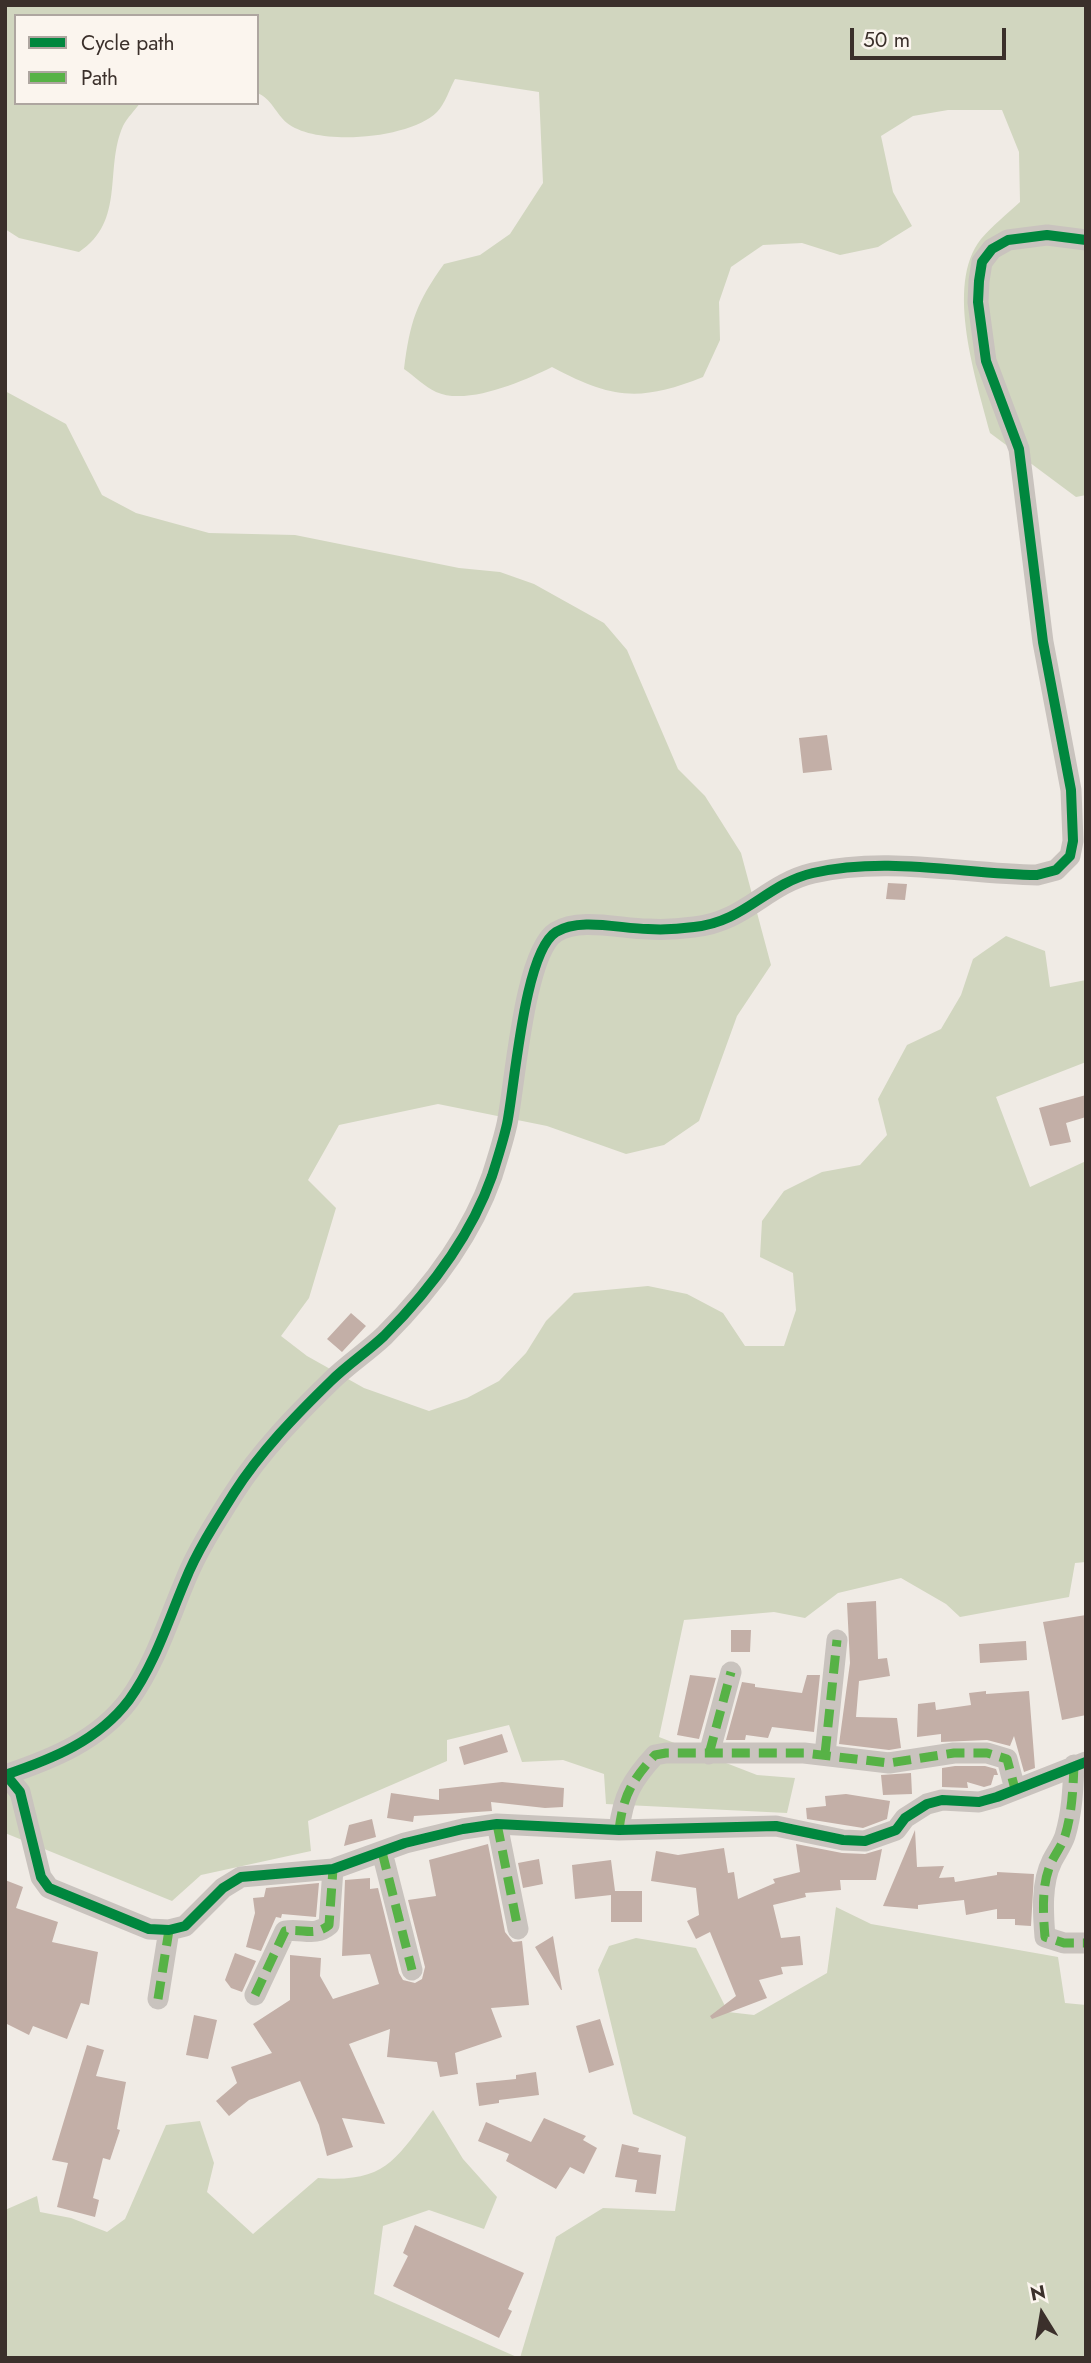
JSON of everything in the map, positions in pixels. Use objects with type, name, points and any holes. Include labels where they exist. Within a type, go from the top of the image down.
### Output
[{"type":"street","points":[[1080,1764],[979,1802],[943,1800],[927,1804],[905,1818],[895,1830],[865,1841],[776,1826],[619,1830],[497,1824],[434,1835],[333,1869],[241,1877],[223,1888],[185,1926],[169,1930],[149,1929],[49,1888],[41,1878],[19,1792],[6,1775],[67,1752],[106,1725],[128,1700],[149,1665],[186,1577],[235,1492],[268,1448],[331,1381],[384,1336],[440,1271],[468,1229],[491,1179],[507,1125],[534,970],[542,947],[555,932],[575,925],[651,930],[697,927],[742,914],[787,882],[814,873],[880,866],[1037,875],[1056,870],[1070,856],[1073,841],[1071,790],[1043,642],[1019,449],[986,361],[978,302],[982,262],[992,249],[1007,240],[1047,235],[1086,240]]},
{"type":"street","points":[[825,1754],[837,1640]]},
{"type":"street","points":[[709,1754],[731,1672]]},
{"type":"street","points":[[619,1830],[622,1802],[635,1777],[655,1755],[825,1754],[890,1762],[954,1753],[1002,1755],[1011,1766],[1015,1789]]},
{"type":"street","points":[[1080,1764],[1065,1837],[1052,1862],[1045,1889],[1044,1923],[1045,1937],[1051,1940],[1086,1943]]},
{"type":"street","points":[[497,1824],[518,1929]]},
{"type":"street","points":[[382,1852],[412,1970]]},
{"type":"street","points":[[255,1995],[285,1931],[312,1933],[322,1931],[329,1924],[333,1869]]},
{"type":"street","points":[[158,1999],[169,1930]]},
{"type":"green space","points":[[5,5],[1086,5],[1086,495],[1076,497],[990,433],[972,361],[964,307],[970,258],[981,239],[1020,202],[1019,152],[1002,110],[948,110],[913,116],[881,136],[893,192],[912,226],[878,247],[840,255],[802,243],[763,245],[731,267],[719,302],[720,340],[703,377],[643,393],[610,391],[592,386],[552,367],[495,390],[449,396],[432,390],[404,369],[416,314],[427,290],[444,264],[480,255],[510,234],[543,183],[539,92],[455,79],[437,112],[406,128],[363,137],[319,135],[301,131],[287,123],[259,94],[259,14],[14,14],[14,105],[138,105],[123,126],[115,159],[109,210],[94,239],[79,252],[19,238],[5,229]]},
{"type":"green space","points":[[5,391],[66,424],[102,495],[136,513],[209,533],[295,535],[459,568],[500,572],[534,584],[604,623],[627,650],[678,769],[705,796],[741,853],[771,965],[737,1016],[699,1121],[664,1145],[626,1154],[547,1126],[438,1104],[339,1125],[308,1180],[336,1208],[309,1298],[281,1336],[307,1356],[364,1388],[429,1411],[467,1398],[499,1381],[526,1353],[546,1321],[574,1293],[648,1286],[687,1294],[723,1313],[745,1346],[784,1346],[796,1310],[793,1273],[760,1257],[762,1221],[784,1191],[822,1172],[860,1165],[887,1135],[878,1099],[907,1045],[941,1029],[961,995],[973,959],[1006,936],[1045,951],[1050,987],[1086,980],[1086,1062],[996,1097],[1030,1187],[1086,1161],[1086,1562],[1075,1563],[1069,1597],[960,1617],[946,1604],[901,1578],[838,1593],[805,1618],[774,1612],[684,1620],[659,1737],[757,1775],[795,1778],[787,1813],[606,1804],[604,1774],[563,1760],[522,1762],[509,1725],[447,1740],[447,1761],[308,1821],[311,1851],[201,1875],[172,1901],[5,1833]]},
{"type":"green space","points":[[836,1907],[871,1924],[1058,1957],[1065,2003],[1086,2005],[1086,2358],[520,2358],[556,2237],[603,2208],[675,2211],[686,2137],[633,2114],[598,1970],[609,1946],[636,1938],[696,1948],[728,2012],[754,2015],[827,1973]]},
{"type":"green space","points":[[433,2110],[463,2159],[497,2197],[484,2229],[429,2210],[383,2226],[374,2294],[519,2358],[5,2358],[5,2210],[37,2196],[40,2212],[71,2218],[107,2232],[125,2219],[166,2125],[200,2121],[214,2163],[207,2192],[253,2234],[318,2178],[359,2177],[387,2165],[409,2142]]},
{"type":"building","points":[[827,735],[832,770],[803,773],[799,738]]},
{"type":"building","points":[[888,883],[907,884],[905,900],[886,899]]},
{"type":"building","points":[[1086,1095],[1086,1117],[1066,1123],[1071,1142],[1050,1146],[1039,1108]]},
{"type":"building","points":[[351,1313],[366,1326],[342,1352],[327,1339]]},
{"type":"building","points":[[876,1601],[878,1659],[887,1658],[890,1676],[859,1681],[856,1717],[897,1718],[901,1748],[889,1750],[839,1744],[850,1663],[847,1603]]},
{"type":"building","points":[[1086,1615],[1086,1715],[1062,1720],[1043,1622]]},
{"type":"building","points":[[731,1630],[751,1630],[750,1652],[731,1652]]},
{"type":"building","points":[[1026,1641],[1027,1660],[980,1663],[979,1644]]},
{"type":"building","points":[[690,1675],[716,1678],[699,1739],[677,1735]]},
{"type":"building","points":[[807,1675],[820,1675],[814,1732],[772,1727],[768,1738],[746,1735],[745,1740],[726,1740],[742,1682],[755,1684],[755,1687],[802,1693]]},
{"type":"building","points":[[986,1691],[986,1694],[1029,1691],[1035,1768],[1024,1772],[1014,1736],[1010,1746],[987,1740],[941,1742],[941,1734],[917,1737],[918,1704],[935,1702],[936,1710],[971,1705],[969,1693]]},
{"type":"building","points":[[502,1734],[508,1752],[464,1765],[459,1747]]},
{"type":"building","points":[[985,1766],[996,1769],[998,1775],[994,1775],[991,1785],[984,1787],[967,1782],[968,1788],[942,1787],[942,1768]]},
{"type":"building","points":[[911,1773],[912,1794],[883,1795],[881,1775]]},
{"type":"building","points":[[502,1782],[564,1788],[563,1807],[545,1808],[491,1802],[492,1811],[414,1816],[413,1822],[387,1818],[391,1793],[439,1800],[439,1789]]},
{"type":"building","points":[[846,1794],[890,1801],[887,1819],[863,1828],[807,1819],[806,1808],[826,1806],[825,1796]]},
{"type":"building","points":[[372,1819],[376,1837],[344,1846],[349,1825]]},
{"type":"building","points":[[915,1830],[917,1867],[944,1866],[939,1878],[954,1877],[955,1882],[997,1875],[997,1872],[1034,1874],[1031,1926],[1015,1925],[1015,1919],[997,1919],[997,1909],[966,1915],[964,1900],[918,1905],[918,1909],[883,1906]]},
{"type":"building","points":[[488,1844],[505,1932],[513,1942],[522,1941],[529,2005],[491,2008],[502,2037],[455,2053],[458,2074],[440,2077],[437,2062],[387,2057],[390,2029],[349,2044],[385,2124],[342,2118],[353,2147],[327,2156],[319,2125],[300,2081],[249,2100],[229,2116],[216,2101],[237,2083],[231,2067],[272,2053],[253,2024],[290,2000],[290,1955],[321,1958],[320,1976],[333,1999],[379,1984],[370,1954],[342,1956],[345,1880],[370,1878],[370,1889],[378,1888],[399,1973],[403,1980],[415,1983],[422,1979],[425,1967],[408,1900],[436,1896],[429,1860]]},
{"type":"building","points":[[796,1844],[842,1853],[865,1854],[882,1849],[876,1880],[840,1880],[841,1890],[805,1893],[806,1897],[773,1905],[781,1938],[800,1936],[803,1965],[781,1967],[783,1974],[759,1980],[767,1998],[712,2019],[710,2016],[736,1996],[710,1932],[696,1939],[687,1921],[699,1915],[696,1888],[651,1881],[656,1851],[678,1855],[724,1848],[728,1873],[734,1872],[738,1899],[775,1883],[773,1879],[800,1872]]},
{"type":"building","points":[[539,1859],[543,1884],[523,1888],[518,1863]]},
{"type":"building","points":[[611,1860],[615,1891],[642,1891],[642,1922],[611,1922],[611,1895],[575,1899],[572,1865]]},
{"type":"building","points":[[5,1880],[23,1887],[16,1908],[58,1922],[52,1942],[98,1952],[89,2005],[81,2003],[67,2039],[33,2026],[29,2035],[5,2023]]},
{"type":"building","points":[[319,1883],[316,1917],[282,1914],[281,1918],[276,1917],[261,1951],[246,1947],[255,1913],[253,1898],[264,1897],[266,1888]]},
{"type":"building","points":[[553,1936],[562,1990],[535,1947]]},
{"type":"building","points":[[235,1953],[256,1961],[242,1992],[231,1988],[225,1980]]},
{"type":"building","points":[[194,2015],[217,2020],[208,2059],[186,2055]]},
{"type":"building","points":[[600,2019],[614,2065],[589,2073],[576,2026]]},
{"type":"building","points":[[87,2045],[104,2050],[96,2076],[126,2082],[117,2129],[120,2130],[110,2160],[103,2158],[93,2198],[99,2200],[95,2217],[57,2207],[68,2163],[52,2160]]},
{"type":"building","points":[[536,2072],[539,2095],[499,2100],[499,2103],[479,2106],[476,2083],[516,2079],[516,2075]]},
{"type":"building","points":[[544,2118],[586,2136],[583,2140],[597,2148],[584,2174],[570,2167],[556,2189],[506,2161],[509,2154],[478,2141],[486,2122],[531,2142]]},
{"type":"building","points":[[622,2144],[639,2148],[638,2152],[661,2155],[656,2194],[635,2192],[637,2180],[615,2177]]},
{"type":"building","points":[[415,2225],[524,2273],[508,2309],[512,2311],[499,2338],[393,2286],[408,2256],[403,2253]]},
{"type":"marked path","points":[[825,1754],[837,1640]]},
{"type":"marked path","points":[[709,1754],[731,1672]]},
{"type":"marked path","points":[[619,1830],[626,1798],[640,1772],[655,1755],[666,1753],[804,1753],[889,1763],[954,1753],[987,1753],[1007,1759],[1015,1789]]},
{"type":"marked path","points":[[1074,1765],[1067,1827],[1046,1879],[1044,1928],[1045,1937],[1064,1943],[1086,1943]]},
{"type":"marked path","points":[[497,1824],[518,1929]]},
{"type":"marked path","points":[[382,1852],[412,1970]]},
{"type":"marked path","points":[[255,1995],[285,1931],[319,1931],[329,1925],[333,1869]]},
{"type":"marked path","points":[[158,1999],[169,1930]]},
{"type":"cycle path","points":[[5,1775],[73,1747],[89,1738],[117,1714],[129,1700],[154,1657],[195,1558],[244,1478],[305,1407],[400,1319],[447,1262],[472,1220],[492,1176],[507,1124],[529,991],[545,944],[556,932],[589,924],[637,929],[688,928],[712,924],[742,911],[796,878],[841,868],[897,866],[1037,875],[1056,870],[1070,856],[1073,841],[1071,790],[1043,642],[1019,449],[986,361],[978,302],[982,262],[992,249],[1008,240],[1047,235],[1086,240]]},
{"type":"cycle path","points":[[6,1775],[20,1792],[41,1877],[49,1888],[149,1929],[169,1930],[185,1926],[223,1888],[241,1877],[333,1869],[405,1843],[463,1829],[497,1824],[619,1830],[776,1826],[843,1840],[865,1841],[896,1830],[905,1818],[927,1804],[942,1800],[979,1802],[1086,1762]]}]
